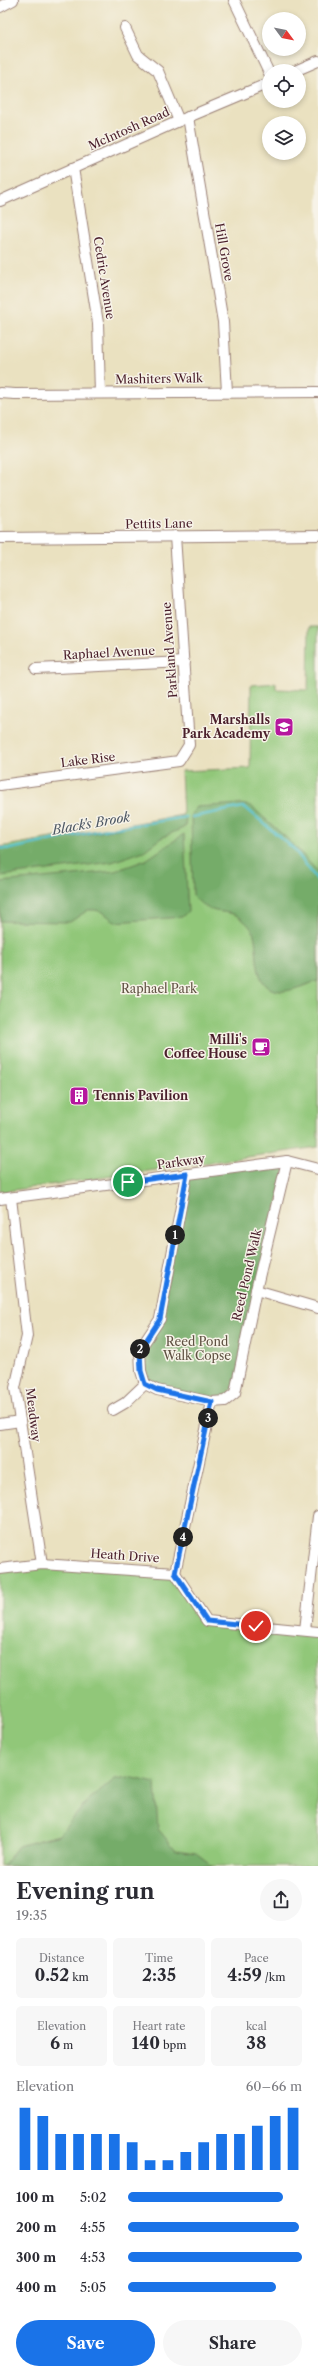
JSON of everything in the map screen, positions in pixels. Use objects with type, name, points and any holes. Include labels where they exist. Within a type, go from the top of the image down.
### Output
[{"type":"street","points":[[0,7],[13,0]]},
{"type":"street","points":[[234,0],[265,64]]},
{"type":"street","name":"Hill Grove","points":[[125,28],[138,55],[158,71],[183,119],[223,322],[227,392]]},
{"type":"street","points":[[306,66],[318,61]]},
{"type":"street","name":"McIntosh Road","points":[[0,201],[183,119],[262,86]]},
{"type":"street","name":"Cedric Avenue","points":[[73,168],[98,322],[100,393]]},
{"type":"street","name":"Mashiters Walk","points":[[0,393],[318,392]]},
{"type":"street","name":"Pettits Lane","points":[[0,538],[318,535]]},
{"type":"street","name":"Parkland Avenue","points":[[175,536],[189,745],[180,761]]},
{"type":"street","name":"Raphael Avenue","points":[[36,669],[184,662]]},
{"type":"street","name":"Lake Rise","points":[[0,785],[180,761]]},
{"type":"street","name":"Parkway","points":[[0,1199],[287,1161],[318,1170]]},
{"type":"street","name":"Reed Pond Walk","points":[[145,1384],[157,1390],[212,1402],[225,1401],[235,1393],[256,1290],[287,1161]]},
{"type":"street","points":[[113,1410],[125,1403],[145,1384],[141,1371],[140,1350],[160,1319],[187,1174]]},
{"type":"street","name":"Meadway","points":[[11,1198],[27,1336],[15,1388],[42,1564]]},
{"type":"street","points":[[256,1290],[318,1308]]},
{"type":"street","points":[[175,1573],[212,1402]]},
{"type":"street","points":[[0,1424],[20,1421]]},
{"type":"street","points":[[305,1630],[318,1516]]},
{"type":"street","name":"Heath Drive","points":[[0,1569],[42,1564],[175,1573],[207,1621],[318,1632]]},
{"type":"green space","name":"Raphael Park","points":[[309,627],[318,627],[318,1147],[0,1192],[0,847],[183,815],[181,771],[250,768],[251,685],[276,683],[276,689],[308,690]]},
{"type":"green space","points":[[240,804],[251,806],[292,843],[318,872],[318,981],[299,988],[284,991],[270,988],[264,983],[260,975],[255,937],[248,925],[234,914],[212,910],[206,907],[193,896],[191,814],[197,807]]},
{"type":"green space","points":[[186,817],[185,827],[161,838],[144,851],[112,862],[0,876],[0,848],[10,849]]},
{"type":"green space","points":[[184,834],[188,911],[182,917],[115,922],[103,912],[88,910],[70,922],[0,921],[0,882],[115,871],[146,860]]},
{"type":"green space","name":"Reed Pond Walk Copse","points":[[287,1161],[239,1377],[225,1401],[145,1384],[140,1349],[160,1319],[187,1174]]},
{"type":"green space","points":[[42,1564],[175,1573],[207,1621],[318,1632],[318,1866],[0,1866],[0,1569]]},
{"type":"green space","points":[[129,1777],[155,1783],[158,1829],[176,1850],[196,1853],[213,1866],[3,1866],[18,1846],[59,1835],[85,1804],[115,1779]]},
{"type":"waterway","name":"Black's Brook","points":[[192,817],[243,807],[247,809],[294,849],[318,881]]},
{"type":"waterway","name":"Black's Brook","points":[[0,848],[10,849],[102,830],[186,817]]},
{"type":"place","name":"Marshalls Park Academy","points":[[284,727]]},
{"type":"place","name":"Milli's Coffee House","points":[[261,1047]]},
{"type":"place","name":"Tennis Pavilion","points":[[79,1096]]},
{"type":"route","points":[[128,1182],[187,1174],[160,1319],[140,1350],[141,1371],[145,1384],[157,1390],[212,1402],[175,1573],[207,1621],[256,1626]]}]
